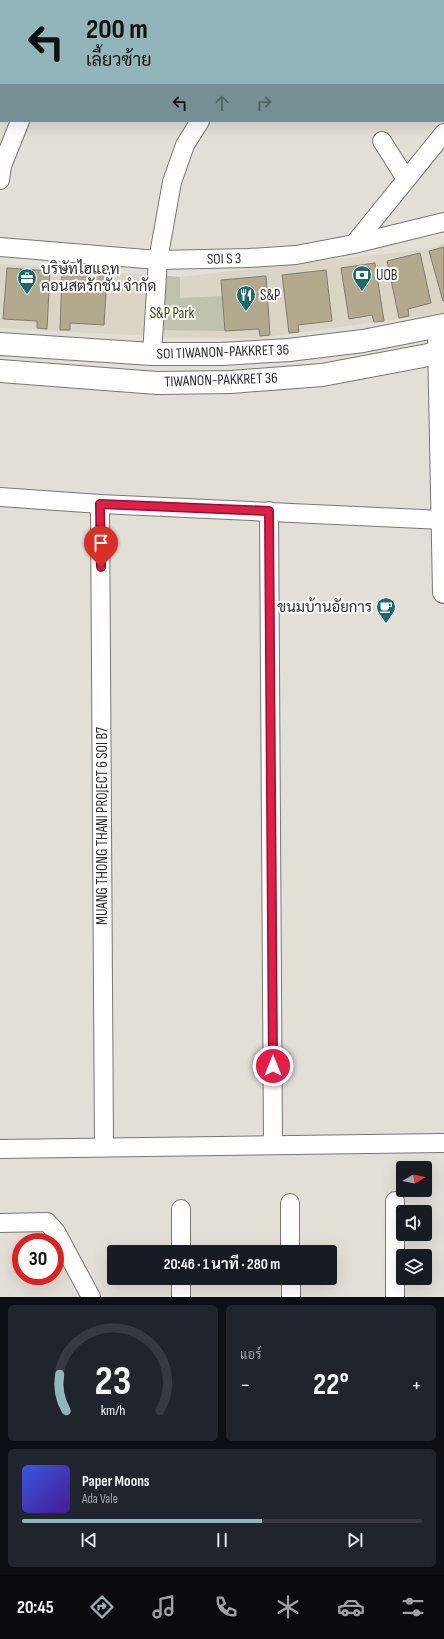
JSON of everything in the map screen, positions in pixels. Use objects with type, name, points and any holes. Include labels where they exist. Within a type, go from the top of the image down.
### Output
[{"type":"street","points":[[0,180],[2,166],[20,122]]},
{"type":"street","points":[[152,354],[158,260],[172,182],[186,145],[199,122]]},
{"type":"street","points":[[354,244],[444,133]]},
{"type":"street","points":[[382,141],[406,179]]},
{"type":"street","name":"SOI S 3","points":[[0,247],[158,260],[296,255],[354,244],[444,222]]},
{"type":"street","points":[[441,326],[444,592]]},
{"type":"street","name":"SOI TIWANON-PAKKRET 36","points":[[0,344],[152,354],[221,354],[288,350],[363,341],[441,326]]},
{"type":"street","name":"TIWANON-PAKKRET 36","points":[[0,372],[157,382],[231,382],[322,374],[442,353]]},
{"type":"street","points":[[0,497],[100,504],[443,520]]},
{"type":"street","name":"MUANG THONG THANI PROJECT 6 SOI B7","points":[[100,504],[104,1148]]},
{"type":"street","points":[[269,511],[273,1145]]},
{"type":"street","points":[[0,1149],[444,1143]]},
{"type":"street","points":[[290,1202],[290,1245]]},
{"type":"street","points":[[395,1202],[395,1297]]},
{"type":"street","points":[[181,1209],[181,1245]]},
{"type":"street","points":[[0,1223],[47,1222],[56,1232],[90,1297]]},
{"type":"street","points":[[181,1285],[181,1297]]},
{"type":"street","points":[[291,1285],[291,1297]]},
{"type":"shaded area","points":[[444,243],[444,313],[257,338],[187,338],[0,328],[0,264],[180,277],[429,249]]},
{"type":"green space","name":"S&P Park","points":[[157,275],[180,277],[180,298],[223,296],[225,331],[153,330]]},
{"type":"building","points":[[444,247],[444,300],[443,301],[429,251]]},
{"type":"building","points":[[420,253],[431,303],[408,309],[409,316],[399,318],[387,261]]},
{"type":"building","name":"UOB","points":[[375,263],[384,321],[374,322],[372,315],[349,319],[341,268]]},
{"type":"building","name":"บริษัทไฮแอท คอนสตรักชั่น จำกัด","points":[[7,268],[50,271],[47,329],[37,328],[37,321],[3,319]]},
{"type":"building","points":[[326,270],[332,321],[298,325],[299,332],[289,333],[282,275]]},
{"type":"building","points":[[62,271],[107,273],[104,325],[70,323],[70,330],[60,330]]},
{"type":"building","name":"S&P","points":[[266,276],[270,335],[260,336],[259,329],[225,331],[221,280]]},
{"type":"place","name":"UOB","points":[[362,292]]},
{"type":"place","name":"บริษัทไฮแอท คอนสตรักชั่น จำกัด","points":[[27,295]]},
{"type":"place","name":"S&P","points":[[246,312]]},
{"type":"place","name":"ขนมบ้านอัยการ","points":[[386,624]]},
{"type":"route","points":[[101,567],[100,504],[269,511],[273,1066]]}]
